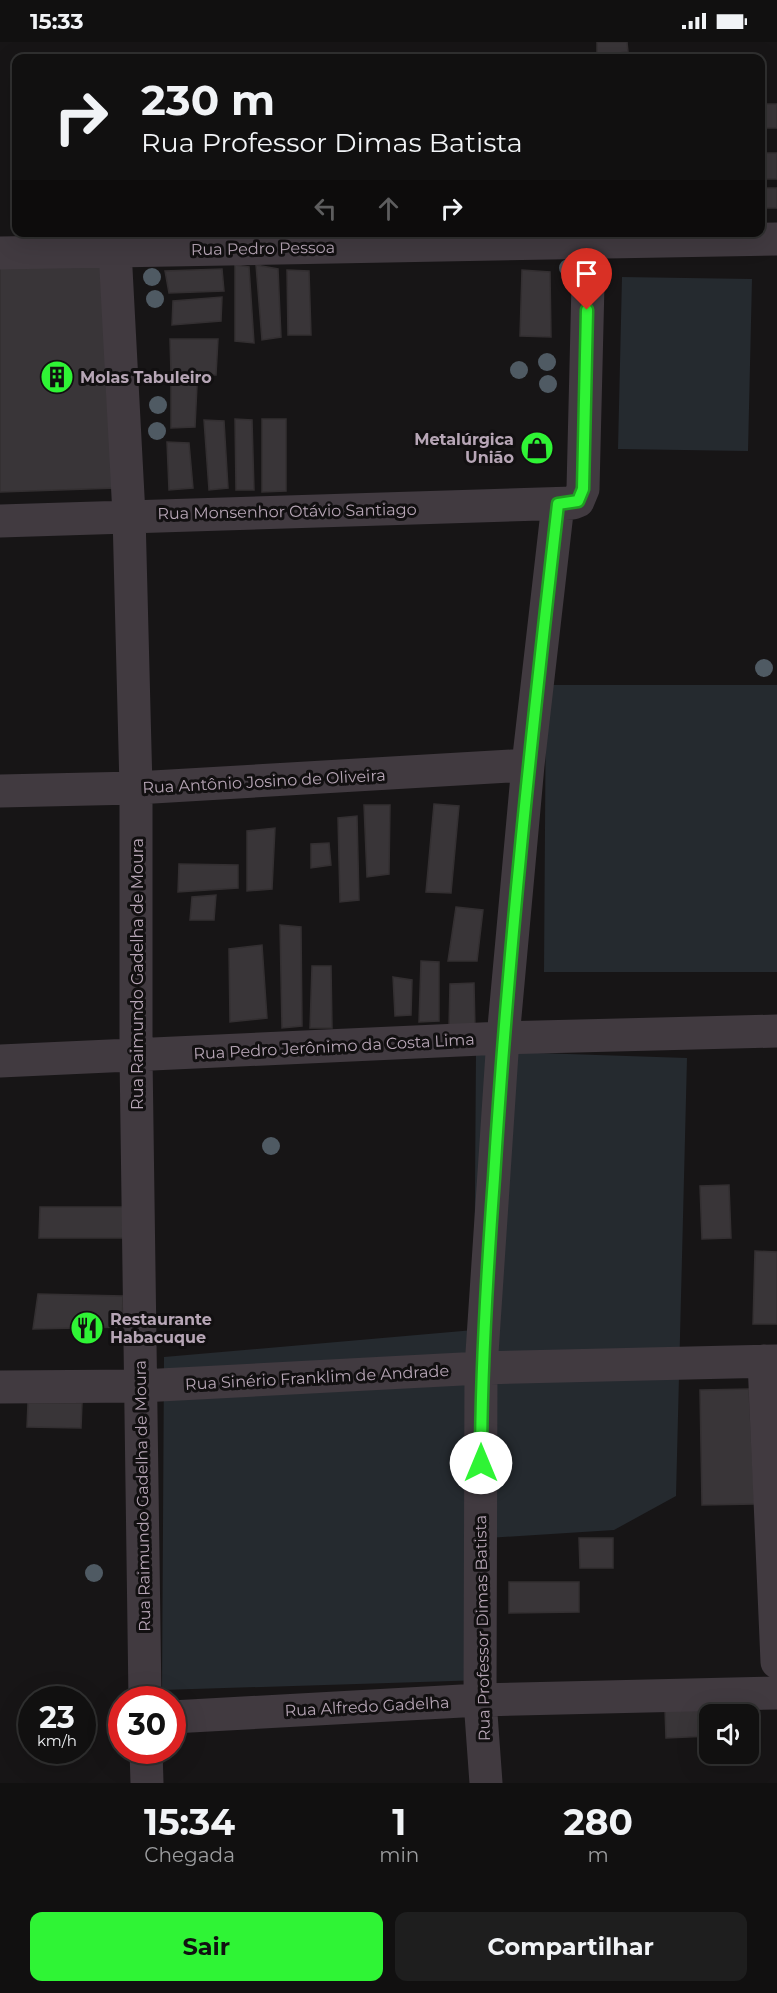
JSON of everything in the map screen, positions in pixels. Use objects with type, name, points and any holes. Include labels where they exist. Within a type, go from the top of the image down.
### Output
[{"type":"street","name":"Rua Pedro Pessoa","points":[[0,253],[777,239]]},
{"type":"street","name":"Rua Professor Dimas Batista","points":[[486,1783],[480,1700],[481,1368],[503,1038],[528,765],[566,504],[578,501],[583,489],[589,243]]},
{"type":"street","name":"Rua Raimundo Gadelha de Moura","points":[[115,250],[129,515],[136,788],[136,1056],[145,1686]]},
{"type":"street","name":"Rua Monsenhor Otávio Santiago","points":[[0,521],[129,515],[566,504]]},
{"type":"street","name":"Rua Antônio Josino de Oliveira","points":[[0,791],[136,788],[528,765]]},
{"type":"street","name":"Rua Pedro Jerônimo da Costa Lima","points":[[0,1061],[503,1038],[777,1031]]},
{"type":"street","name":"Rua Sinério Franklim de Andrade","points":[[0,1387],[141,1386],[481,1368],[770,1361]]},
{"type":"street","points":[[770,1361],[777,1662]]},
{"type":"street","name":"Rua Alfredo Gadelha","points":[[186,1716],[480,1700],[777,1693]]},
{"type":"street","points":[[146,1764],[147,1783]]},
{"type":"shaded area","points":[[622,277],[752,279],[748,451],[618,449]]},
{"type":"shaded area","points":[[546,685],[777,685],[777,972],[544,972]]},
{"type":"shaded area","points":[[476,1051],[687,1058],[676,1496],[614,1530],[488,1538],[484,1680],[186,1689],[186,1686],[162,1686],[164,1357],[474,1330]]},
{"type":"building","points":[[597,42],[627,42],[628,52],[597,54]]},
{"type":"building","points":[[765,104],[777,104],[777,128],[765,128]]},
{"type":"building","points":[[765,153],[777,153],[777,179],[765,179]]},
{"type":"building","points":[[765,188],[777,188],[777,208],[765,208]]},
{"type":"building","name":"Molas Tabuleiro","points":[[111,263],[117,488],[0,492],[0,265]]},
{"type":"building","points":[[235,265],[249,267],[254,343],[235,341]]},
{"type":"building","points":[[256,265],[278,269],[281,337],[262,340]]},
{"type":"building","points":[[222,269],[224,291],[169,293],[165,271]]},
{"type":"building","points":[[287,270],[309,271],[311,335],[288,335]]},
{"type":"building","points":[[522,270],[550,272],[551,337],[520,336]]},
{"type":"building","points":[[222,297],[221,321],[172,325],[173,301]]},
{"type":"building","points":[[170,339],[218,339],[216,375],[171,373]]},
{"type":"building","points":[[171,384],[197,385],[195,427],[171,428]]},
{"type":"building","points":[[235,419],[252,420],[254,490],[236,490]]},
{"type":"building","points":[[262,419],[286,419],[286,491],[262,492]]},
{"type":"building","points":[[204,420],[224,421],[228,488],[209,490]]},
{"type":"building","points":[[167,442],[189,443],[193,488],[169,490]]},
{"type":"building","points":[[434,804],[459,806],[451,893],[426,892]]},
{"type":"building","points":[[364,805],[390,805],[389,874],[367,877]]},
{"type":"building","points":[[357,816],[359,900],[340,902],[338,818]]},
{"type":"building","points":[[275,828],[272,889],[247,891],[247,831]]},
{"type":"building","points":[[329,843],[331,865],[311,868],[311,844]]},
{"type":"building","points":[[179,864],[238,865],[238,888],[178,892]]},
{"type":"building","points":[[216,895],[214,920],[190,920],[192,897]]},
{"type":"building","points":[[456,907],[483,910],[477,961],[448,961]]},
{"type":"building","points":[[280,925],[301,927],[302,1026],[282,1028]]},
{"type":"building","points":[[262,945],[267,1018],[230,1022],[229,949]]},
{"type":"building","points":[[421,961],[439,962],[439,1021],[419,1022]]},
{"type":"building","points":[[312,966],[331,966],[332,1028],[310,1028]]},
{"type":"building","points":[[393,977],[412,980],[411,1015],[395,1016]]},
{"type":"building","points":[[474,983],[475,1029],[449,1028],[450,984]]},
{"type":"building","points":[[729,1185],[731,1238],[702,1239],[700,1186]]},
{"type":"building","points":[[40,1207],[124,1207],[124,1238],[39,1238]]},
{"type":"building","points":[[755,1251],[777,1252],[777,1324],[753,1324]]},
{"type":"building","points":[[38,1294],[123,1296],[122,1327],[33,1329]]},
{"type":"building","points":[[749,1389],[755,1504],[702,1505],[700,1390]]},
{"type":"building","points":[[28,1403],[82,1403],[81,1428],[27,1427]]},
{"type":"building","points":[[579,1538],[613,1538],[613,1568],[580,1568]]},
{"type":"building","points":[[509,1582],[579,1582],[579,1612],[509,1613]]},
{"type":"building","points":[[699,1708],[699,1736],[666,1738],[665,1709]]},
{"type":"place","name":"Molas Tabuleiro","points":[[57,377]]},
{"type":"place","name":"Metalúrgica União","points":[[537,448]]},
{"type":"place","name":"Restaurante Habacuque","points":[[87,1328]]},
{"type":"route","points":[[481,1463],[481,1368],[503,1038],[528,765],[558,504],[578,501],[583,489],[587,310]]}]
